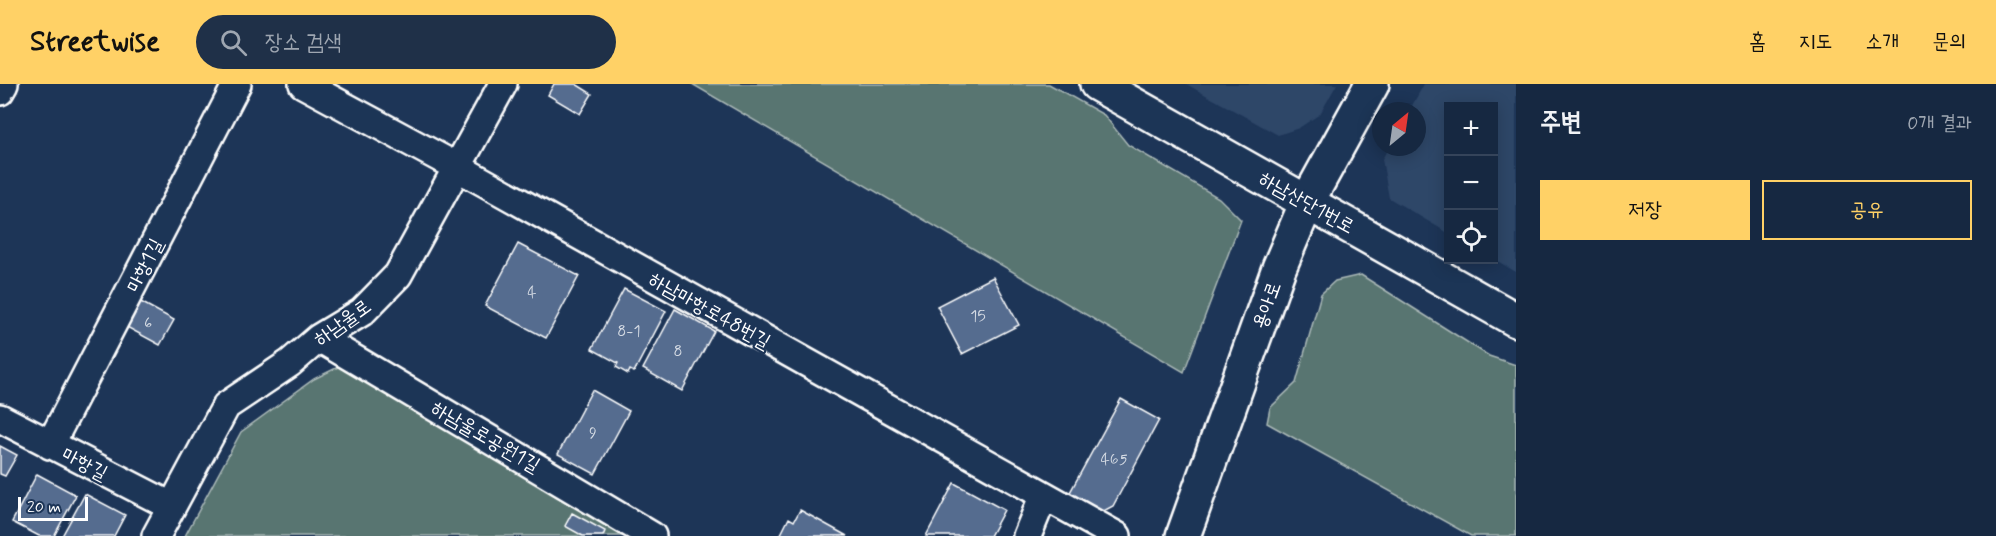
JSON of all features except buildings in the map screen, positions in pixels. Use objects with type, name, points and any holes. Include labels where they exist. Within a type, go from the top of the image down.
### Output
[{"type":"street","points":[[0,91],[4,84]]},
{"type":"street","name":"마항1길","points":[[50,445],[237,84]]},
{"type":"street","name":"하남마항로48번길","points":[[303,84],[458,167],[1043,497],[1117,536]]},
{"type":"street","name":"하남울로","points":[[156,536],[226,406],[290,363],[318,338],[362,312],[398,275],[503,84]]},
{"type":"street","name":"하남산단1번로","points":[[1097,84],[1516,320]]},
{"type":"street","name":"용아로","points":[[1183,536],[1280,268],[1307,202],[1372,84]]},
{"type":"street","name":"하남울로공원1길","points":[[318,338],[652,536]]},
{"type":"street","name":"마항길","points":[[0,418],[171,506]]},
{"type":"street","points":[[1027,536],[1043,497]]},
{"type":"shaded area","points":[[1186,84],[1337,84],[1320,114],[1299,128],[1278,135]]},
{"type":"shaded area","points":[[1424,84],[1516,84],[1516,272],[1498,261],[1498,102],[1444,102],[1444,231],[1389,198],[1382,159],[1384,156],[1426,156],[1426,102],[1414,102]]},
{"type":"green space","points":[[692,84],[1049,84],[1104,115],[1128,145],[1219,198],[1241,220],[1184,372]]},
{"type":"green space","points":[[1361,275],[1489,356],[1516,365],[1516,536],[1471,536],[1267,423],[1270,408],[1296,383],[1321,294],[1335,281]]},
{"type":"green space","points":[[342,365],[628,536],[185,536],[241,432],[314,379]]}]
